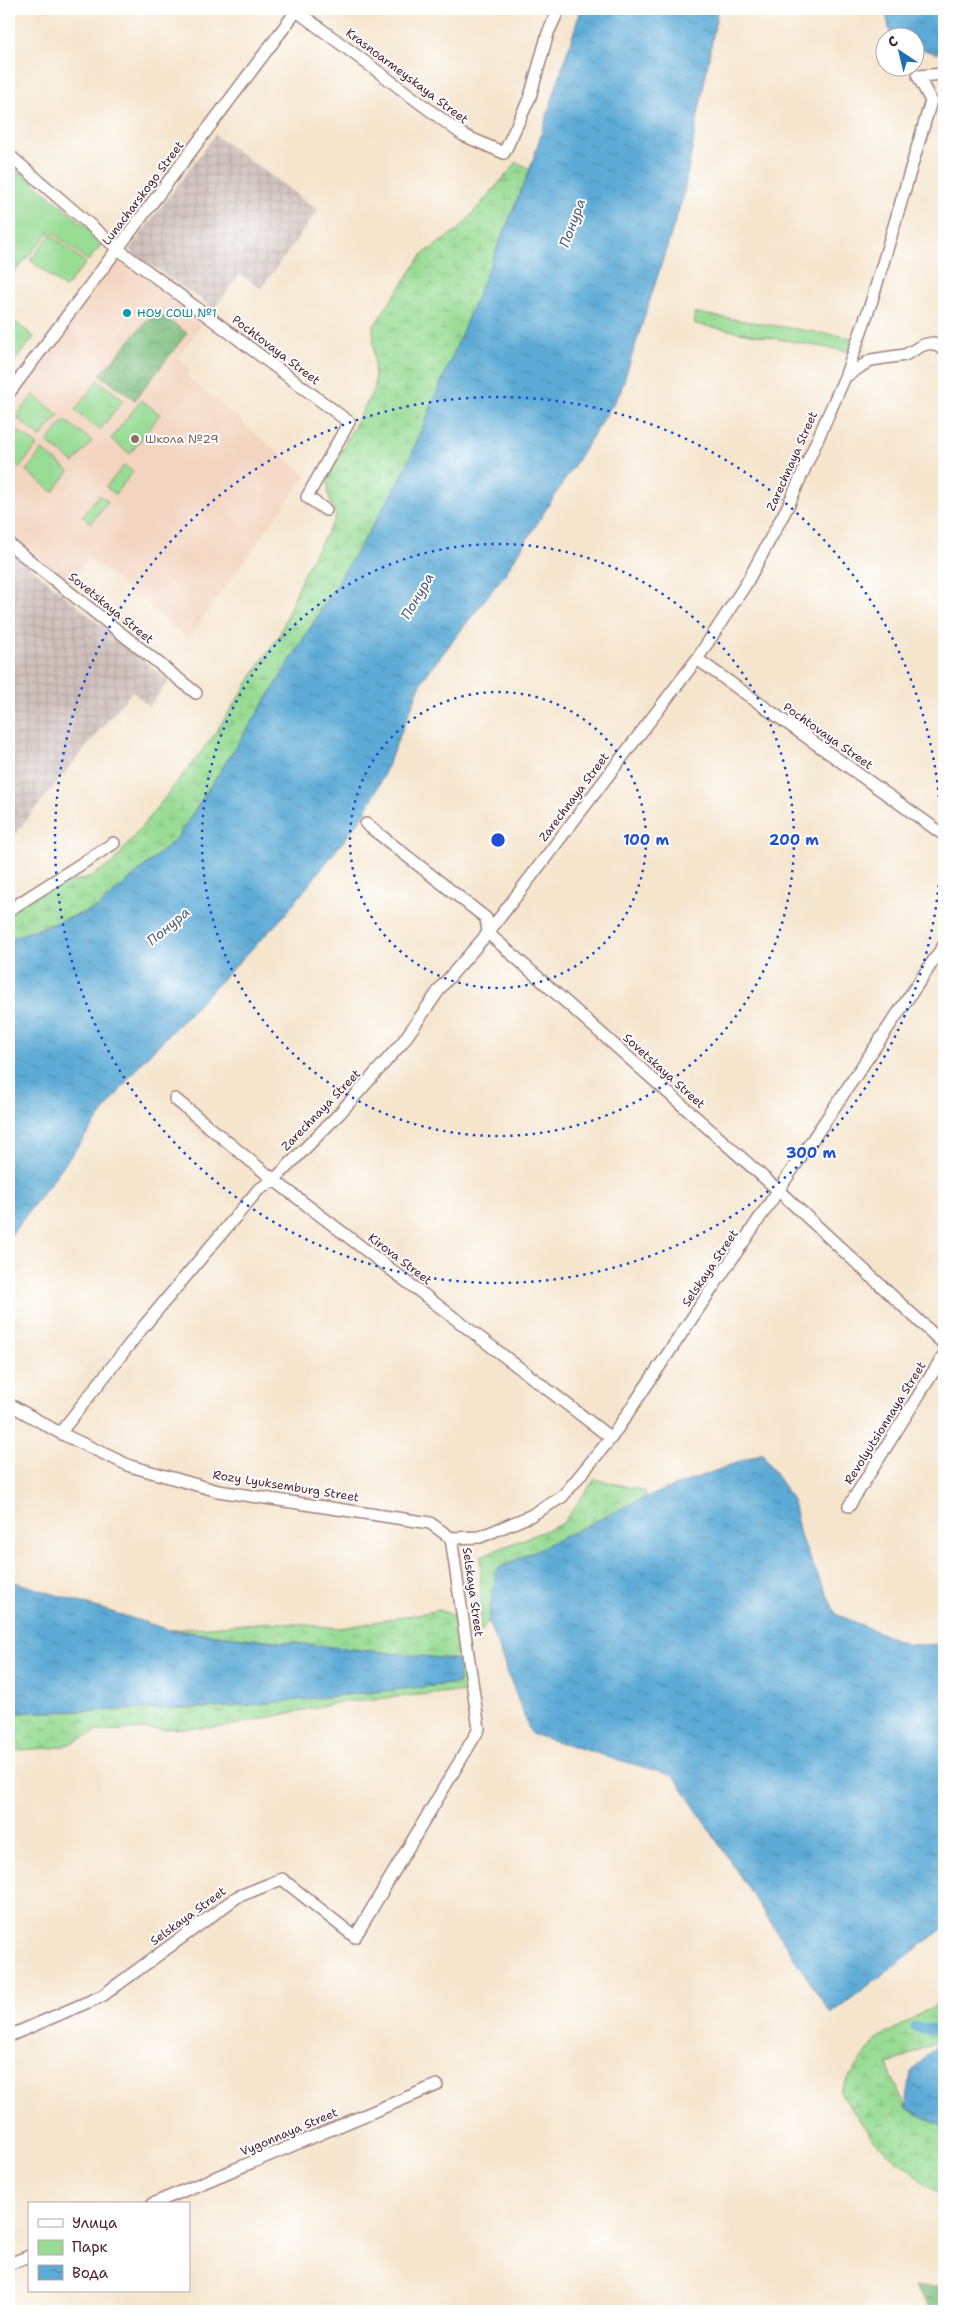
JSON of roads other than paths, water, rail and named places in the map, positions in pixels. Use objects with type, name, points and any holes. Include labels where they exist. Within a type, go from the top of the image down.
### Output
[{"type":"street","name":"Krasnoarmeyskaya Street","points":[[296,9],[462,136],[504,153],[530,97],[548,33],[559,9]]},
{"type":"street","name":"Lunacharskogo Street","points":[[9,393],[296,9]]},
{"type":"street","name":"Zarechnaya Street","points":[[60,1433],[144,1326],[258,1190],[274,1180],[339,1114],[402,1043],[442,986],[488,933],[697,659],[746,584],[788,506],[845,377],[872,300],[931,101],[918,76],[944,74]]},
{"type":"street","name":"Pochtovaya Street","points":[[9,155],[118,249],[349,422],[307,497],[326,510]]},
{"type":"street","points":[[845,377],[871,360],[905,355],[923,345],[933,343],[944,350]]},
{"type":"street","name":"Sovetskaya Street","points":[[9,544],[196,693]]},
{"type":"street","name":"Pochtovaya Street","points":[[697,659],[944,835]]},
{"type":"street","name":"Sovetskaya Street","points":[[366,824],[486,918],[488,933],[779,1191],[944,1344]]},
{"type":"street","points":[[9,910],[114,843]]},
{"type":"street","name":"Selskaya Street","points":[[9,2036],[102,1996],[237,1897],[282,1879],[355,1937],[480,1729],[451,1538],[480,1536],[530,1516],[562,1497],[611,1438],[944,945]]},
{"type":"street","name":"Kirova Street","points":[[175,1099],[274,1180],[611,1438]]},
{"type":"street","name":"Revolyutsionnaya Street","points":[[849,1506],[944,1355]]},
{"type":"street","name":"Rozy Lyuksemburg Street","points":[[9,1404],[60,1433],[130,1466],[218,1491],[430,1523],[451,1538]]},
{"type":"street","name":"Vygonnaya Street","points":[[157,2202],[437,2085]]},
{"type":"street","points":[[9,2264],[28,2256]]},
{"type":"water","name":"Понура","points":[[581,9],[718,9],[683,197],[620,393],[505,574],[423,679],[382,779],[364,815],[284,916],[139,1065],[9,1238],[9,939],[97,908],[177,838],[270,694],[402,477],[530,169]]},
{"type":"water","points":[[885,9],[944,9],[944,38],[937,54],[926,50],[926,28],[889,28]]},
{"type":"water","points":[[762,1453],[793,1501],[801,1539],[836,1614],[909,1645],[944,1644],[944,1913],[941,1930],[831,2014],[674,1776],[531,1734],[488,1621],[497,1569],[646,1497]]},
{"type":"water","points":[[15,1582],[173,1631],[459,1660],[459,1683],[231,1707],[9,1713],[9,1583]]},
{"type":"water","points":[[943,2039],[944,2127],[906,2108],[911,2072]]},
{"type":"waterway","points":[[915,2027],[944,2031]]},
{"type":"place","name":"НОУ СОШ №1","points":[[127,313]]},
{"type":"place","name":"Школа №29","points":[[135,439]]}]
